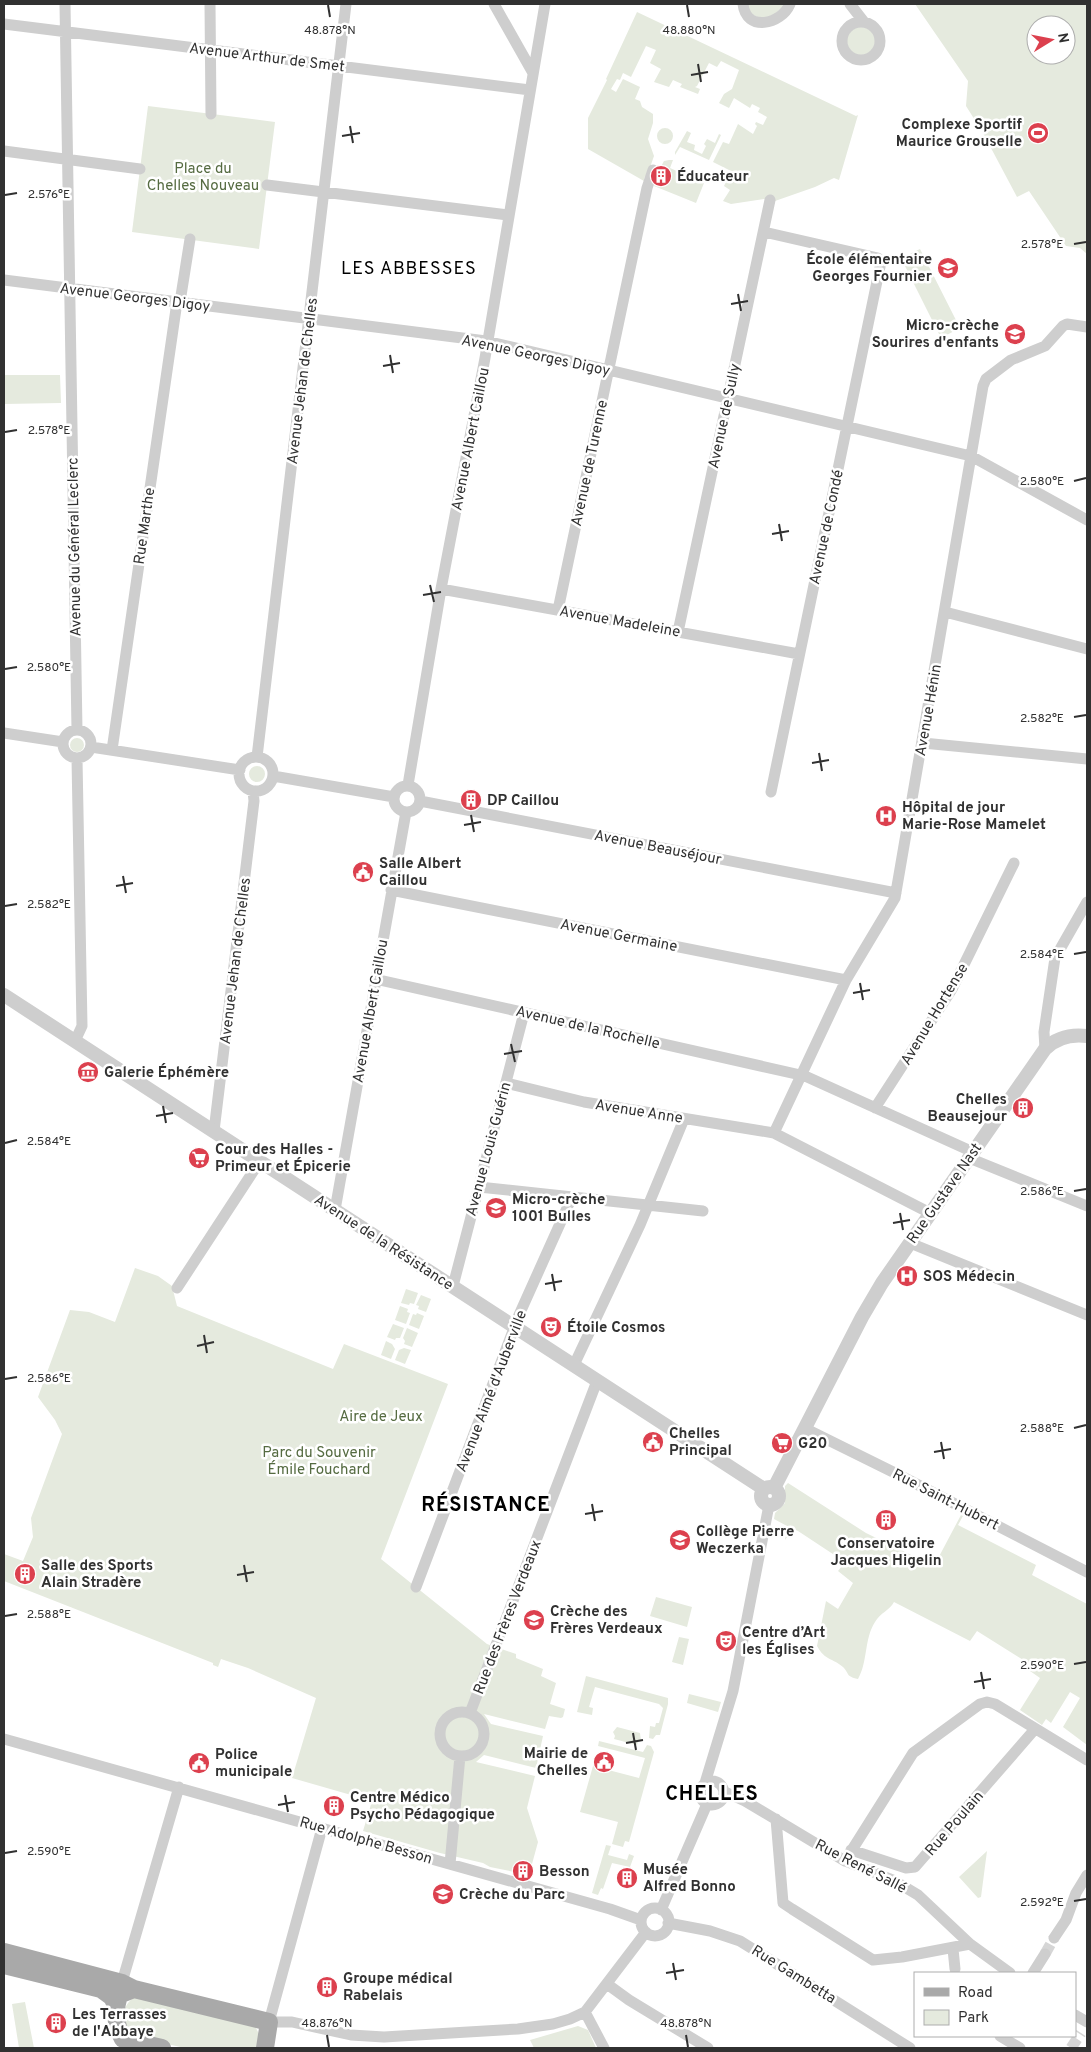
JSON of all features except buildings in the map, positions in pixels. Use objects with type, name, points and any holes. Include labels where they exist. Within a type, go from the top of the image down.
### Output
[{"type":"main road","points":[[4,1952],[123,1993],[268,2022],[265,2048]]},
{"type":"main road","points":[[4,1966],[100,1989],[112,1997],[123,1993]]},
{"type":"main road","points":[[123,1993],[116,2020],[119,2044],[162,2048]]},
{"type":"street","name":"Avenue du Général Leclerc","points":[[66,4],[77,730]]},
{"type":"street","points":[[210,4],[211,114]]},
{"type":"street","name":"Avenue Jehan de Chelles","points":[[257,757],[346,4]]},
{"type":"street","points":[[494,4],[533,73]]},
{"type":"street","name":"Avenue Albert Caillou","points":[[408,785],[485,358],[486,342],[545,4]]},
{"type":"street","points":[[743,4],[749,18],[763,24],[773,21],[780,16],[790,4]]},
{"type":"street","points":[[850,4],[864,22]]},
{"type":"street","name":"Avenue Arthur de Smet","points":[[4,24],[530,90]]},
{"type":"street","points":[[4,151],[140,169]]},
{"type":"street","name":"Avenue de Turenne","points":[[558,610],[647,188],[653,170]]},
{"type":"street","points":[[267,185],[508,215]]},
{"type":"street","name":"Avenue de Sully","points":[[678,632],[770,200]]},
{"type":"street","name":"Avenue de Condé","points":[[764,232],[878,258],[881,262],[771,792]]},
{"type":"street","name":"Rue Marthe","points":[[112,750],[178,302],[190,239]]},
{"type":"street","name":"Avenue Georges Digoy","points":[[4,280],[486,342],[971,456],[1087,520]]},
{"type":"street","name":"Avenue Hénin","points":[[774,1133],[846,980],[886,914],[896,893],[983,386],[986,379],[1011,360],[1045,346],[1063,326],[1067,324],[1087,327]]},
{"type":"street","name":"Avenue Madeleine","points":[[442,589],[799,654]]},
{"type":"street","points":[[945,612],[1087,649]]},
{"type":"street","points":[[77,730],[88,735],[91,747],[86,756],[77,759],[65,753],[63,742],[68,733],[77,730]]},
{"type":"street","points":[[4,733],[63,742]]},
{"type":"street","points":[[923,742],[1087,759]]},
{"type":"street","points":[[91,747],[240,770]]},
{"type":"street","points":[[257,757],[262,758],[271,766],[273,776],[268,786],[264,789],[253,791],[244,786],[241,781],[240,770],[246,761],[257,757]]},
{"type":"street","points":[[75,1041],[82,1026],[77,759]]},
{"type":"street","points":[[273,776],[394,797]]},
{"type":"street","points":[[408,785],[418,790],[420,801],[415,809],[406,812],[398,808],[394,797],[397,790],[408,785]]},
{"type":"street","name":"Avenue Jehan de Chelles","points":[[214,1131],[253,810],[253,791]]},
{"type":"street","name":"Avenue Beauséjour","points":[[420,801],[896,893]]},
{"type":"street","name":"Avenue Albert Caillou","points":[[335,1210],[406,812]]},
{"type":"street","name":"Avenue Hortense","points":[[875,1108],[952,990],[1014,863]]},
{"type":"street","name":"Avenue Germaine","points":[[391,890],[846,980]]},
{"type":"street","points":[[1045,1049],[1044,1032],[1055,958],[1087,902]]},
{"type":"street","name":"Avenue de la Rochelle","points":[[375,979],[801,1075],[875,1108],[971,1155],[1087,1206]]},
{"type":"street","name":"Avenue de la Résistance","points":[[4,995],[597,1381],[769,1489]]},
{"type":"street","name":"Avenue Louis Guérin","points":[[452,1286],[524,1013]]},
{"type":"street","name":"Rue Gustave Nast","points":[[769,1489],[804,1428],[874,1295],[1045,1049],[1057,1040],[1087,1036]]},
{"type":"street","name":"Avenue Anne","points":[[506,1083],[584,1102],[774,1133],[930,1213]]},
{"type":"street","points":[[574,1365],[649,1205],[684,1119]]},
{"type":"street","points":[[177,1288],[260,1161]]},
{"type":"street","points":[[479,1187],[703,1210]]},
{"type":"street","name":"Avenue Aimé d'Auberville","points":[[416,1587],[510,1342],[514,1327],[572,1197]]},
{"type":"street","points":[[910,1242],[1087,1315]]},
{"type":"street","name":"Rue des Frères Verdeaux","points":[[470,1713],[597,1381]]},
{"type":"street","name":"Rue Saint-Hubert","points":[[804,1428],[906,1478],[1087,1572]]},
{"type":"street","points":[[712,1760],[723,1799],[718,1804],[707,1804],[702,1800],[700,1793],[705,1783],[712,1760],[733,1691],[769,1505],[762,1500],[761,1494],[769,1489]]},
{"type":"street","points":[[845,1861],[913,1754],[980,1704],[992,1702],[1087,1760]]},
{"type":"street","points":[[458,1712],[470,1713],[480,1721],[484,1740],[472,1754],[460,1756],[448,1752],[444,1747],[440,1729],[452,1714],[458,1712]]},
{"type":"street","name":"Rue Poulain","points":[[851,1850],[906,1868],[914,1867],[1035,1729]]},
{"type":"street","name":"Rue Adolphe Besson","points":[[4,1739],[610,1909],[641,1920]]},
{"type":"street","points":[[450,1864],[460,1756]]},
{"type":"street","points":[[705,1783],[712,1781],[721,1787]]},
{"type":"street","points":[[123,1993],[179,1787]]},
{"type":"street","name":"Rue René Sallé","points":[[721,1787],[845,1861],[893,1880],[918,1895],[970,1944],[1009,1972]]},
{"type":"street","points":[[661,1910],[707,1804]]},
{"type":"street","points":[[776,1819],[783,1903],[873,1960],[953,1949],[970,1944]]},
{"type":"street","points":[[322,1828],[268,2022],[292,2022],[351,2034],[384,2037],[518,2029],[570,2020],[585,2012],[646,1932]]},
{"type":"street","points":[[1054,1938],[1066,1920],[1076,1893],[1087,1875]]},
{"type":"street","points":[[648,1909],[661,1910],[667,1915],[668,1923],[665,1931],[657,1935],[646,1932],[641,1920],[648,1909]]},
{"type":"street","name":"Rue Gambetta","points":[[668,1923],[710,1931],[740,1941],[910,2048]]},
{"type":"street","points":[[953,1949],[956,1970]]},
{"type":"street","points":[[1034,1972],[1045,1954]]},
{"type":"street","points":[[607,1984],[628,2000],[708,2048]]},
{"type":"street","points":[[585,2012],[604,2048]]},
{"type":"street","points":[[1076,2016],[1087,2022],[1081,2033]]},
{"type":"street","points":[[1002,2037],[1020,2048]]},
{"type":"green space","points":[[747,4],[786,4],[771,17],[762,19],[751,14]]},
{"type":"green space","name":"Complexe Sportif Maurice Grouselle","points":[[915,4],[1087,4],[1087,254],[1080,248],[1066,246],[1029,191],[1017,197],[983,133],[966,106],[968,81]]},
{"type":"green space","points":[[637,12],[856,116],[858,115],[839,180],[834,178],[775,201],[764,199],[731,204],[723,201],[730,190],[724,186],[731,171],[713,162],[723,142],[729,144],[738,124],[753,134],[757,126],[756,122],[763,125],[767,117],[758,112],[760,108],[752,104],[750,108],[734,98],[729,108],[719,103],[724,94],[732,89],[739,70],[721,61],[717,67],[709,63],[695,87],[700,89],[698,94],[680,87],[682,84],[673,80],[669,87],[654,82],[661,69],[650,63],[656,50],[646,46],[631,77],[623,73],[620,80],[617,79],[611,89],[616,92],[623,79],[640,87],[635,99],[640,101],[642,107],[653,114],[653,123],[648,139],[654,156],[647,176],[645,176],[644,181],[588,149],[588,118]]},
{"type":"green space","points":[[861,27],[871,31],[875,41],[871,51],[861,55],[851,51],[847,41],[851,31]]},
{"type":"green space","name":"Place du Chelles Nouveau","points":[[148,106],[275,122],[259,249],[132,232]]},
{"type":"green space","points":[[665,128],[673,136],[665,144],[657,136]]},
{"type":"green space","points":[[687,131],[691,133],[687,142],[695,145],[694,150],[702,154],[707,139],[715,143],[719,134],[721,135],[709,160],[680,147],[675,155]]},
{"type":"green space","points":[[673,160],[670,168],[704,183],[696,203],[654,186],[657,177],[662,179],[664,174],[658,172],[664,161]]},
{"type":"green space","points":[[920,249],[960,328],[941,338],[901,258]]},
{"type":"green space","points":[[4,375],[60,375],[61,403],[4,404]]},
{"type":"green space","points":[[74,738],[80,738],[84,745],[80,752],[74,752],[70,748],[70,742]]},
{"type":"green space","points":[[257,766],[265,774],[257,782],[249,774]]},
{"type":"green space","name":"Parc du Souvenir Émile Fouchard","points":[[135,1268],[158,1276],[172,1286],[177,1306],[333,1369],[344,1344],[448,1384],[381,1559],[487,1644],[516,1654],[516,1658],[543,1669],[541,1676],[556,1683],[550,1704],[565,1709],[561,1718],[549,1716],[545,1729],[484,1714],[491,1724],[543,1736],[536,1768],[484,1755],[476,1762],[535,1776],[527,1808],[538,1842],[529,1875],[490,1867],[483,1863],[363,1831],[372,1801],[292,1778],[316,1698],[248,1668],[221,1659],[218,1667],[213,1665],[213,1663],[4,1581],[4,1554],[23,1561],[33,1537],[31,1518],[62,1434],[55,1420],[38,1397],[70,1310],[89,1312],[115,1322]]},
{"type":"green space","points":[[406,1289],[418,1293],[414,1304],[401,1303]]},
{"type":"green space","points":[[421,1295],[431,1299],[426,1312],[418,1309],[419,1306],[416,1305]]},
{"type":"green space","points":[[400,1306],[408,1309],[407,1312],[410,1313],[406,1324],[395,1320]]},
{"type":"green space","points":[[417,1313],[424,1316],[419,1329],[409,1325],[413,1314],[416,1315]]},
{"type":"green space","points":[[393,1324],[404,1328],[400,1338],[395,1340],[387,1337]]},
{"type":"green space","points":[[407,1328],[418,1333],[412,1347],[404,1344],[403,1338]]},
{"type":"green space","points":[[386,1341],[392,1344],[395,1349],[391,1359],[381,1355]]},
{"type":"green space","points":[[404,1348],[411,1350],[405,1364],[395,1360],[399,1350]]},
{"type":"green space","points":[[788,1483],[866,1533],[934,1566],[961,1515],[963,1516],[958,1525],[1036,1565],[1032,1575],[1087,1604],[1087,1745],[1063,1727],[1080,1698],[1070,1692],[1051,1723],[1046,1719],[1042,1725],[1020,1710],[1040,1678],[1030,1671],[1033,1666],[977,1631],[970,1641],[894,1602],[877,1619],[872,1629],[858,1679],[849,1676],[843,1667],[826,1657],[817,1646],[826,1601],[838,1609],[853,1583],[838,1571],[845,1562],[798,1531],[793,1529],[785,1540],[787,1526],[774,1519],[775,1513],[785,1503],[785,1486]]},
{"type":"green space","points":[[656,1597],[692,1607],[687,1627],[650,1616]]},
{"type":"green space","points":[[679,1637],[689,1639],[683,1665],[672,1662]]},
{"type":"green space","points":[[586,1676],[668,1698],[660,1735],[656,1735],[653,1739],[649,1738],[650,1726],[655,1727],[656,1723],[659,1723],[663,1708],[659,1704],[595,1687],[589,1707],[593,1708],[592,1715],[577,1712]]},
{"type":"green space","points":[[689,1694],[721,1702],[718,1712],[687,1703]]},
{"type":"green space","points":[[617,1727],[640,1733],[641,1741],[637,1745],[614,1739],[613,1732]]},
{"type":"green space","points":[[599,1741],[643,1752],[647,1745],[651,1746],[654,1752],[629,1842],[625,1841],[623,1847],[612,1844],[618,1822],[580,1812],[593,1766],[639,1778],[645,1758],[598,1746]]},
{"type":"green space","points":[[606,1845],[611,1846],[608,1855],[627,1860],[629,1854],[634,1856],[630,1867],[612,1863],[603,1889],[601,1888],[598,1895],[592,1893]]},
{"type":"green space","points":[[987,1851],[981,1897],[978,1898],[959,1877]]},
{"type":"green space","points":[[136,1996],[255,2026],[260,2036],[258,2048],[185,2048],[131,2036],[125,2027],[123,2015],[127,2004]]},
{"type":"green space","points":[[25,2002],[34,2048],[19,2048],[12,2004]]},
{"type":"green space","points":[[578,2026],[588,2030],[596,2048],[534,2048],[530,2040]]},
{"type":"tunnel","points":[[1045,1954],[1054,1938]]},
{"type":"tunnel","points":[[1071,2048],[1081,2033]]},
{"type":"place","name":"Complexe Sportif Maurice Grouselle","points":[[1038,133]]},
{"type":"place","name":"Éducateur","points":[[661,176]]},
{"type":"place","name":"École élémentaire Georges Fournier","points":[[948,268]]},
{"type":"place","name":"Micro-crèche Sourires d'enfants","points":[[1015,334]]},
{"type":"place","name":"DP Caillou","points":[[471,800]]},
{"type":"place","name":"Hôpital de jour Marie-Rose Mamelet","points":[[886,816]]},
{"type":"place","name":"Salle Albert Caillou","points":[[363,872]]},
{"type":"place","name":"Galerie Éphémère","points":[[88,1072]]},
{"type":"place","name":"Chelles Beausejour","points":[[1023,1108]]},
{"type":"place","name":"Cour des Halles - Primeur et Épicerie","points":[[199,1158]]},
{"type":"place","name":"Micro-crèche 1001 Bulles","points":[[496,1208]]},
{"type":"place","name":"SOS Médecin","points":[[907,1276]]},
{"type":"place","name":"Étoile Cosmos","points":[[551,1327]]},
{"type":"place","name":"Chelles Principal","points":[[653,1442]]},
{"type":"place","name":"G20","points":[[782,1443]]},
{"type":"place","name":"Conservatoire Jacques Higelin","points":[[886,1520]]},
{"type":"place","name":"Collège Pierre Weczerka","points":[[680,1540]]},
{"type":"place","name":"Salle des Sports Alain Stradère","points":[[25,1574]]},
{"type":"place","name":"Crèche des Frères Verdeaux","points":[[534,1620]]},
{"type":"place","name":"Centre d’Art les Églises","points":[[726,1641]]},
{"type":"place","name":"Mairie de Chelles","points":[[604,1762]]},
{"type":"place","name":"Police municipale","points":[[199,1763]]},
{"type":"place","name":"Centre Médico Psycho Pédagogique","points":[[334,1806]]},
{"type":"place","name":"Besson","points":[[523,1871]]},
{"type":"place","name":"Musée Alfred Bonno","points":[[627,1878]]},
{"type":"place","name":"Crèche du Parc","points":[[443,1894]]},
{"type":"place","name":"Groupe médical Rabelais","points":[[327,1987]]},
{"type":"place","name":"Les Terrasses de l'Abbaye","points":[[56,2023]]},
{"type":"district","name":"LES ABBESSES","points":[[409,268]]},
{"type":"district","name":"RÉSISTANCE","points":[[486,1504]]},
{"type":"district","name":"CHELLES","points":[[712,1793]]},
{"type":"park label","name":"Aire de Jeux","points":[[381,1416]]}]
